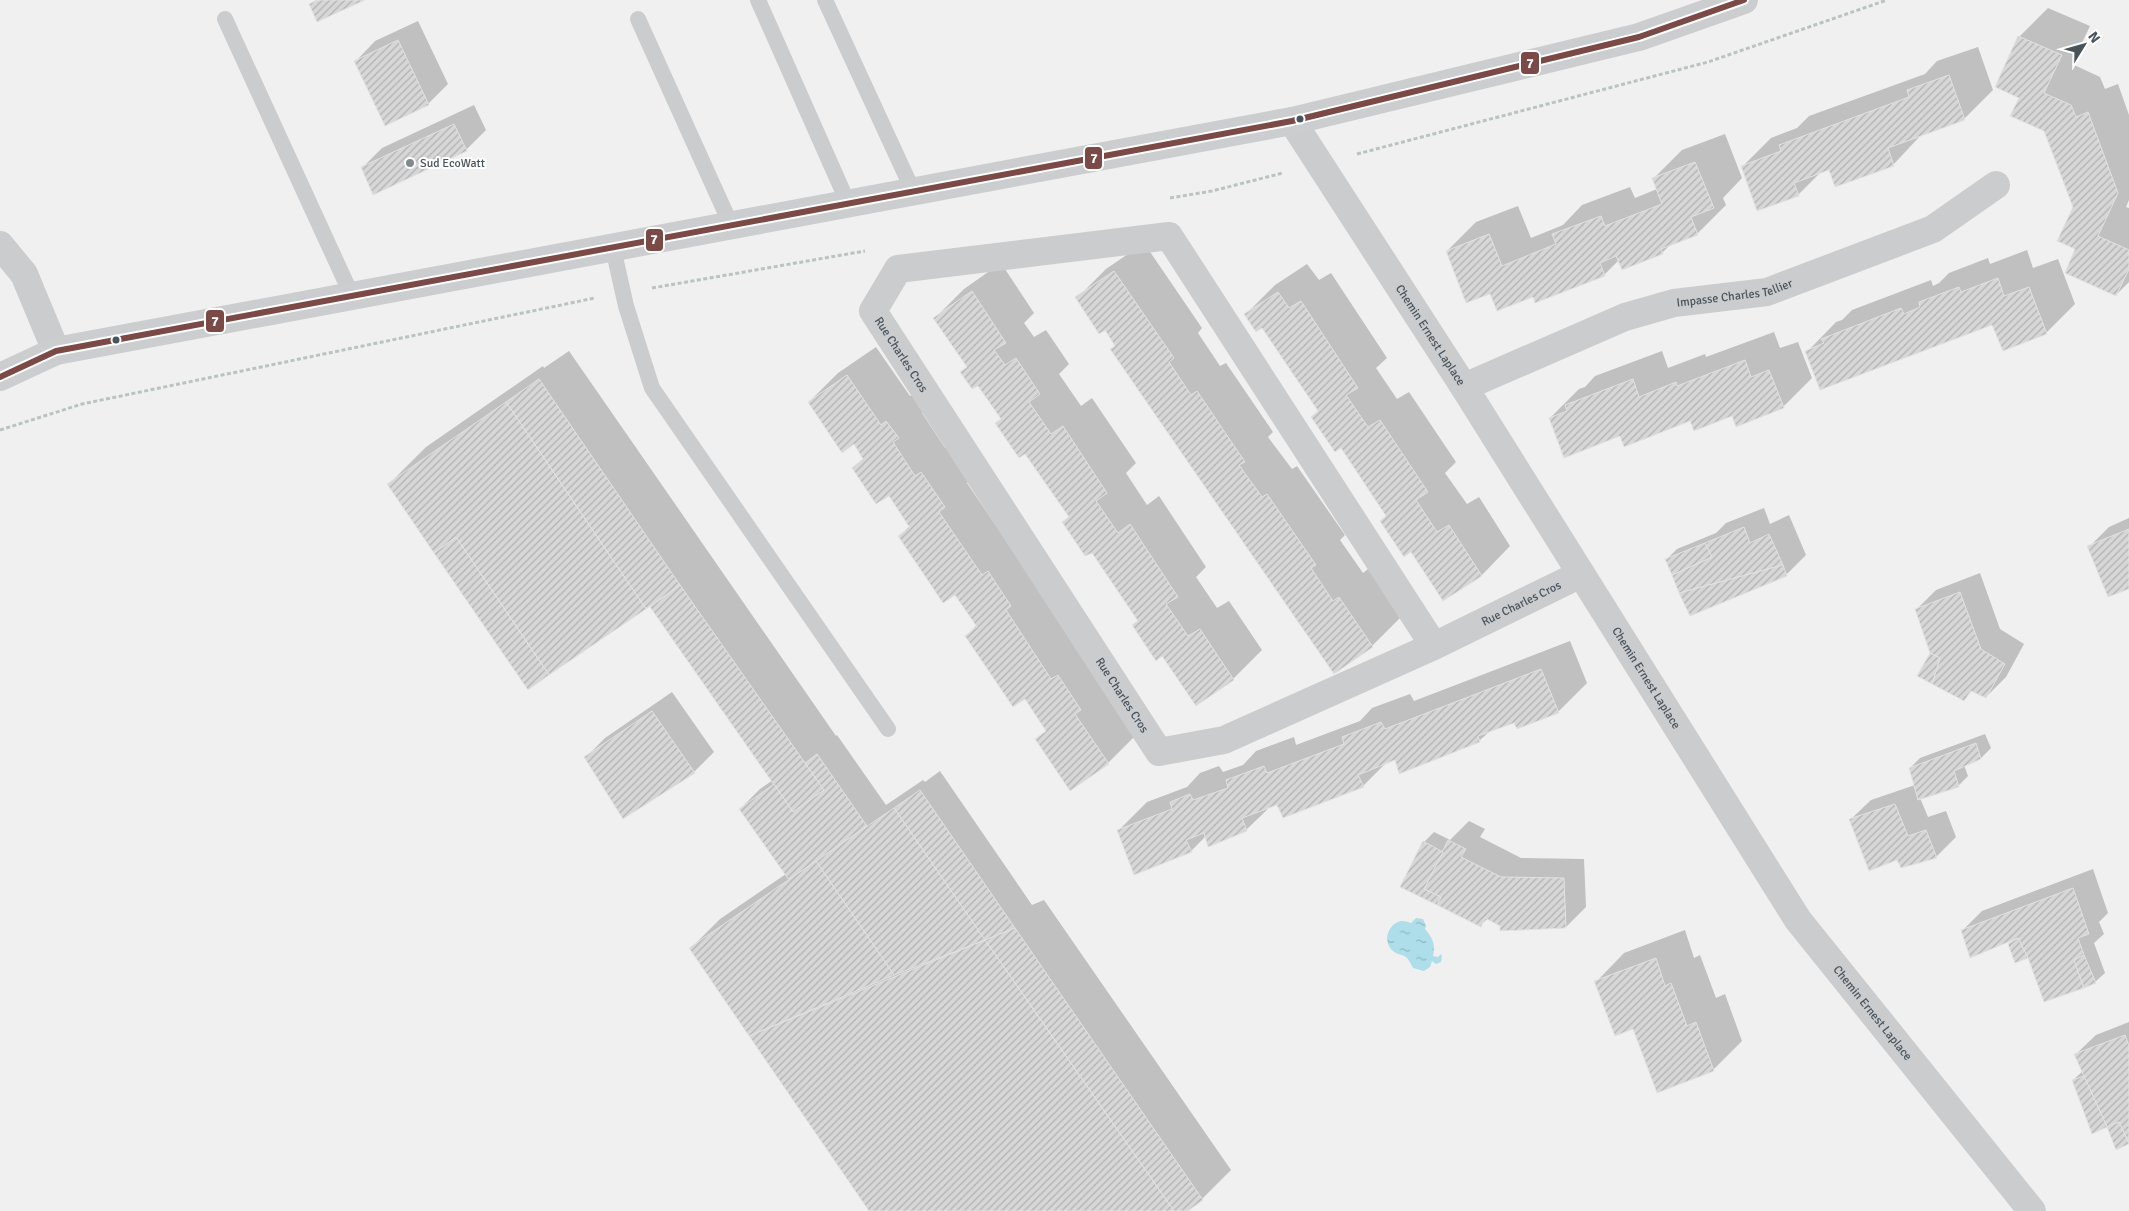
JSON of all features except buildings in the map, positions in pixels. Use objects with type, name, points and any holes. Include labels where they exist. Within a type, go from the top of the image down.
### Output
[{"type":"main road","points":[[0,377],[56,351],[1292,120],[1639,37],[1744,0]]},
{"type":"street","name":"Chemin Ernest Laplace","points":[[1292,120],[1464,387],[1798,920],[2032,1211]]},
{"type":"street","name":"Impasse Charles Tellier","points":[[1464,387],[1624,317],[1674,303],[1767,292],[1933,230],[1996,185]]},
{"type":"street","name":"Rue Charles Cros","points":[[1434,646],[1169,236],[898,269],[874,311],[1159,752],[1224,740],[1434,646],[1581,574]]},
{"type":"street","points":[[0,245],[24,274],[56,351]]},
{"type":"lane","points":[[758,0],[848,203]]},
{"type":"lane","points":[[825,0],[913,192]]},
{"type":"lane","points":[[225,19],[352,296]]},
{"type":"lane","points":[[638,19],[731,225]]},
{"type":"lane","points":[[612,248],[626,306],[652,388],[888,729]]},
{"type":"water","points":[[1416,918],[1423,919],[1426,926],[1425,929],[1433,941],[1433,956],[1438,957],[1441,954],[1442,956],[1441,962],[1436,964],[1432,961],[1430,967],[1424,971],[1413,968],[1407,958],[1390,948],[1387,940],[1388,932],[1398,922],[1405,921],[1411,923]]},
{"type":"transit line","name":"7","points":[[0,377],[56,351],[1292,121],[1639,37],[1744,0]]},
{"type":"place","name":"Sud EcoWatt","points":[[410,163]]}]
